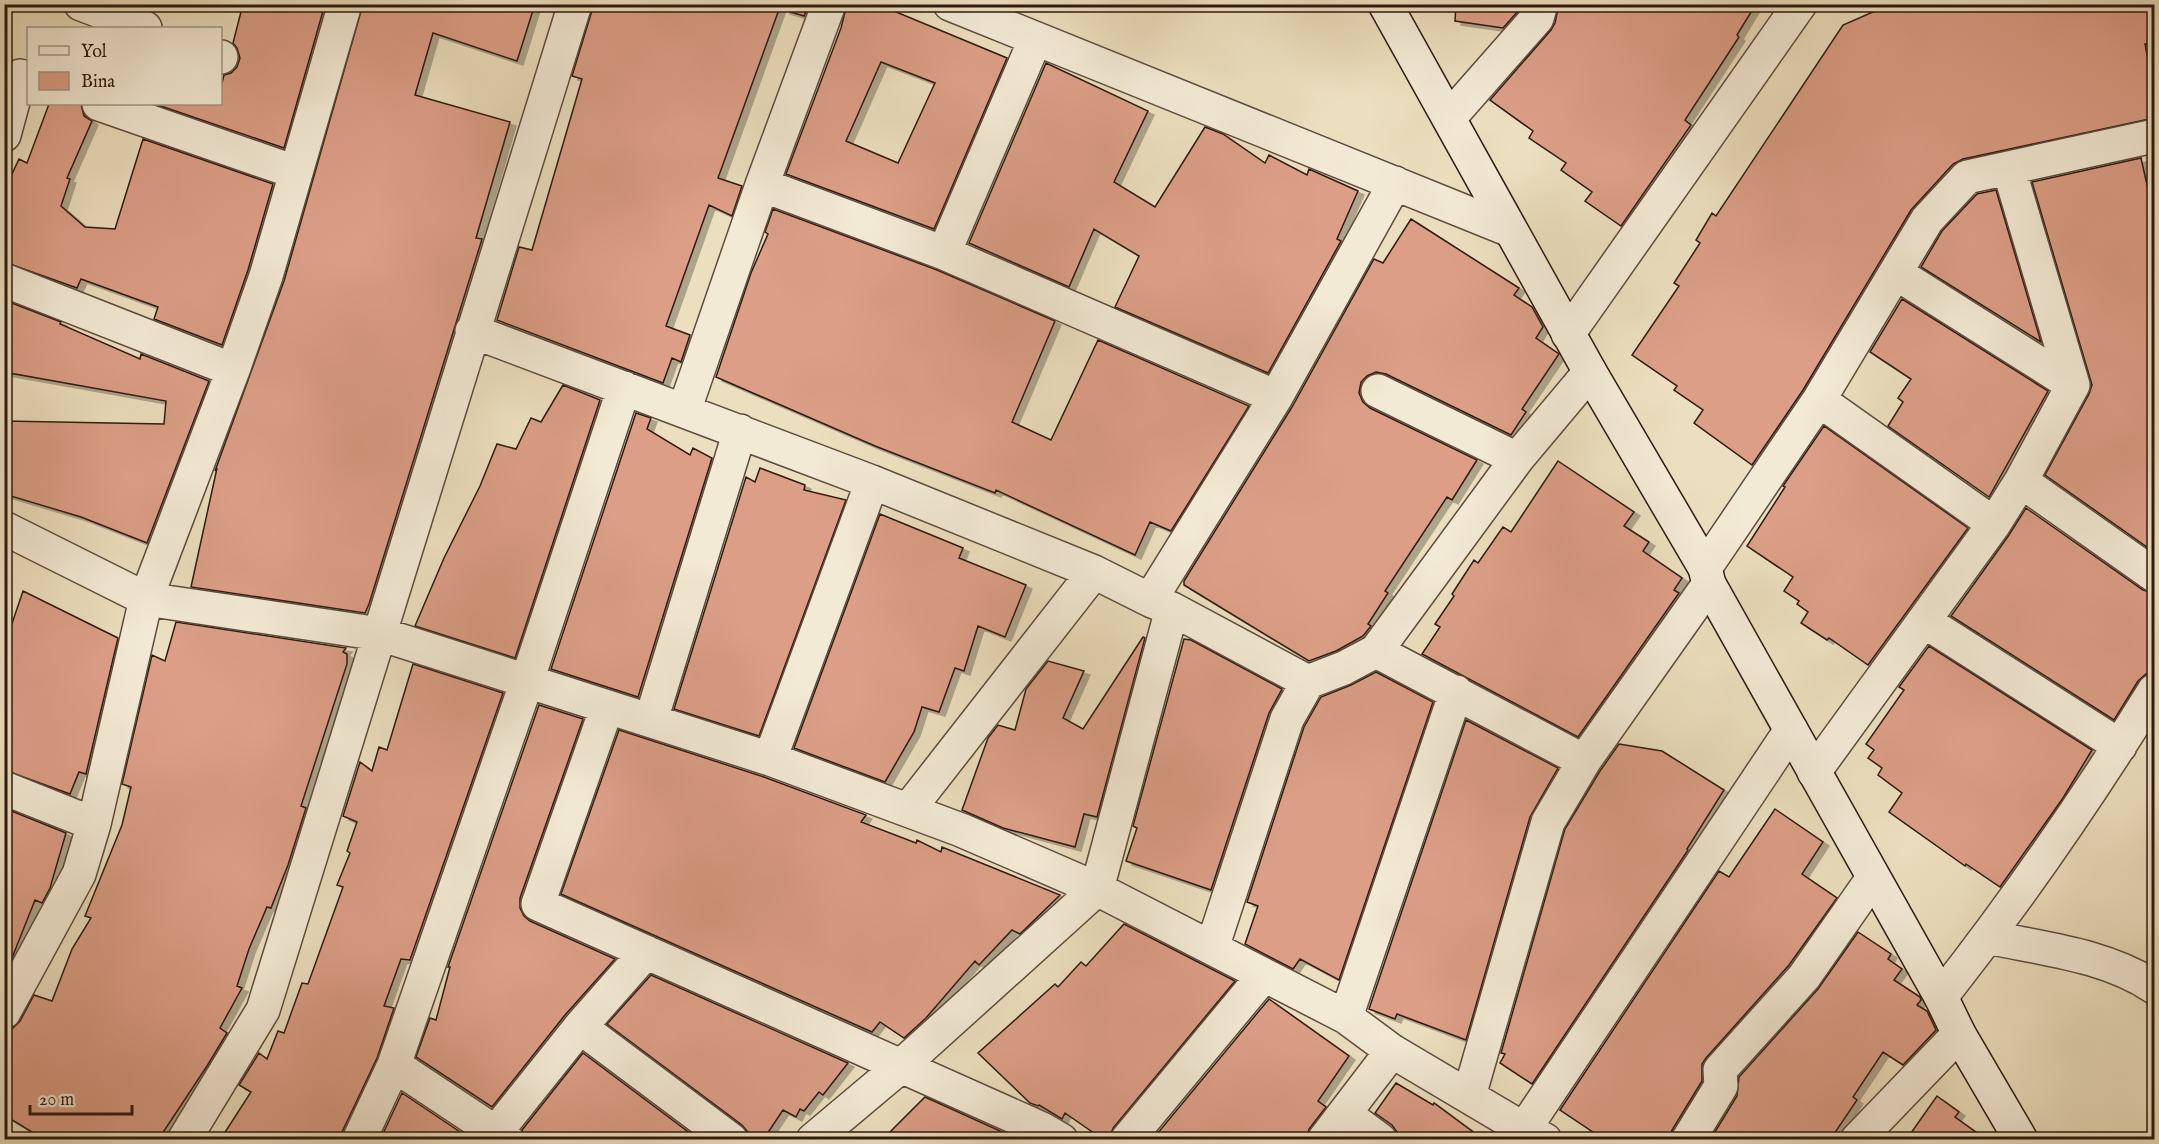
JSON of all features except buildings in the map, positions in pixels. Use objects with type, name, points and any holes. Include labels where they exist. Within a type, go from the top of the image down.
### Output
[{"type":"street","points":[[81,4],[142,27]]},
{"type":"street","points":[[4,1012],[79,874],[146,599],[233,370],[266,276],[345,4]]},
{"type":"street","points":[[184,1140],[262,1010],[575,4]]},
{"type":"street","points":[[684,411],[762,185],[830,4]]},
{"type":"street","points":[[950,4],[1510,230]]},
{"type":"street","points":[[1384,4],[1568,334],[1707,576],[1941,997],[1959,1034],[2020,1140]]},
{"type":"street","points":[[1449,118],[1537,18],[1541,4]]},
{"type":"street","points":[[1568,334],[1800,4]]},
{"type":"street","points":[[944,253],[1035,40]]},
{"type":"street","points":[[4,135],[18,75]]},
{"type":"street","points":[[102,105],[295,172]]},
{"type":"street","points":[[1469,1096],[1548,822],[1584,761],[1707,576],[1819,400],[1927,220],[1967,177],[2154,136]]},
{"type":"street","points":[[1814,772],[1994,524],[2021,481],[2073,385],[2009,169]]},
{"type":"street","points":[[813,1140],[901,1066],[1097,889],[1161,604],[1395,183]]},
{"type":"street","points":[[762,185],[944,253],[1276,397]]},
{"type":"street","points":[[1896,273],[2073,385]]},
{"type":"street","points":[[4,280],[233,370]]},
{"type":"street","points":[[472,331],[740,430],[1094,573],[1161,604],[1308,682]]},
{"type":"street","points":[[1212,948],[1287,719],[1308,682],[1344,668],[1376,651],[1517,459],[1590,372]]},
{"type":"street","points":[[359,1140],[394,1065],[527,681],[624,388]]},
{"type":"street","points":[[1378,391],[1517,459]]},
{"type":"street","points":[[1819,400],[1994,524]]},
{"type":"street","points":[[651,720],[740,430]]},
{"type":"street","points":[[2021,481],[2154,574]]},
{"type":"street","points":[[770,759],[872,482]]},
{"type":"street","points":[[4,528],[146,599],[380,634],[770,759],[908,810],[1097,889],[1346,1017],[1392,1051],[1469,1096],[1519,1132],[1791,730]]},
{"type":"street","points":[[908,810],[1094,573]]},
{"type":"street","points":[[1924,621],[2120,747]]},
{"type":"street","points":[[1376,651],[1584,761]]},
{"type":"street","points":[[1346,1017],[1456,692]]},
{"type":"street","points":[[1941,997],[1988,937],[2120,747],[2154,692]]},
{"type":"street","points":[[608,707],[538,904],[901,1066],[1041,1136]]},
{"type":"street","points":[[4,788],[93,824]]},
{"type":"street","points":[[1688,1140],[1721,1086],[1720,1070],[1804,977],[1873,878]]},
{"type":"street","points":[[1988,937],[2089,958],[2139,977],[2154,987]]},
{"type":"street","points":[[394,1065],[502,1136],[580,1027],[646,952]]},
{"type":"street","points":[[1127,1140],[1264,975]]},
{"type":"street","points":[[580,1027],[731,1140]]},
{"type":"street","points":[[1857,1140],[1959,1034]]},
{"type":"street","points":[[1324,1140],[1392,1051]]},
{"type":"street","points":[[1344,1114],[1380,1140]]}]
